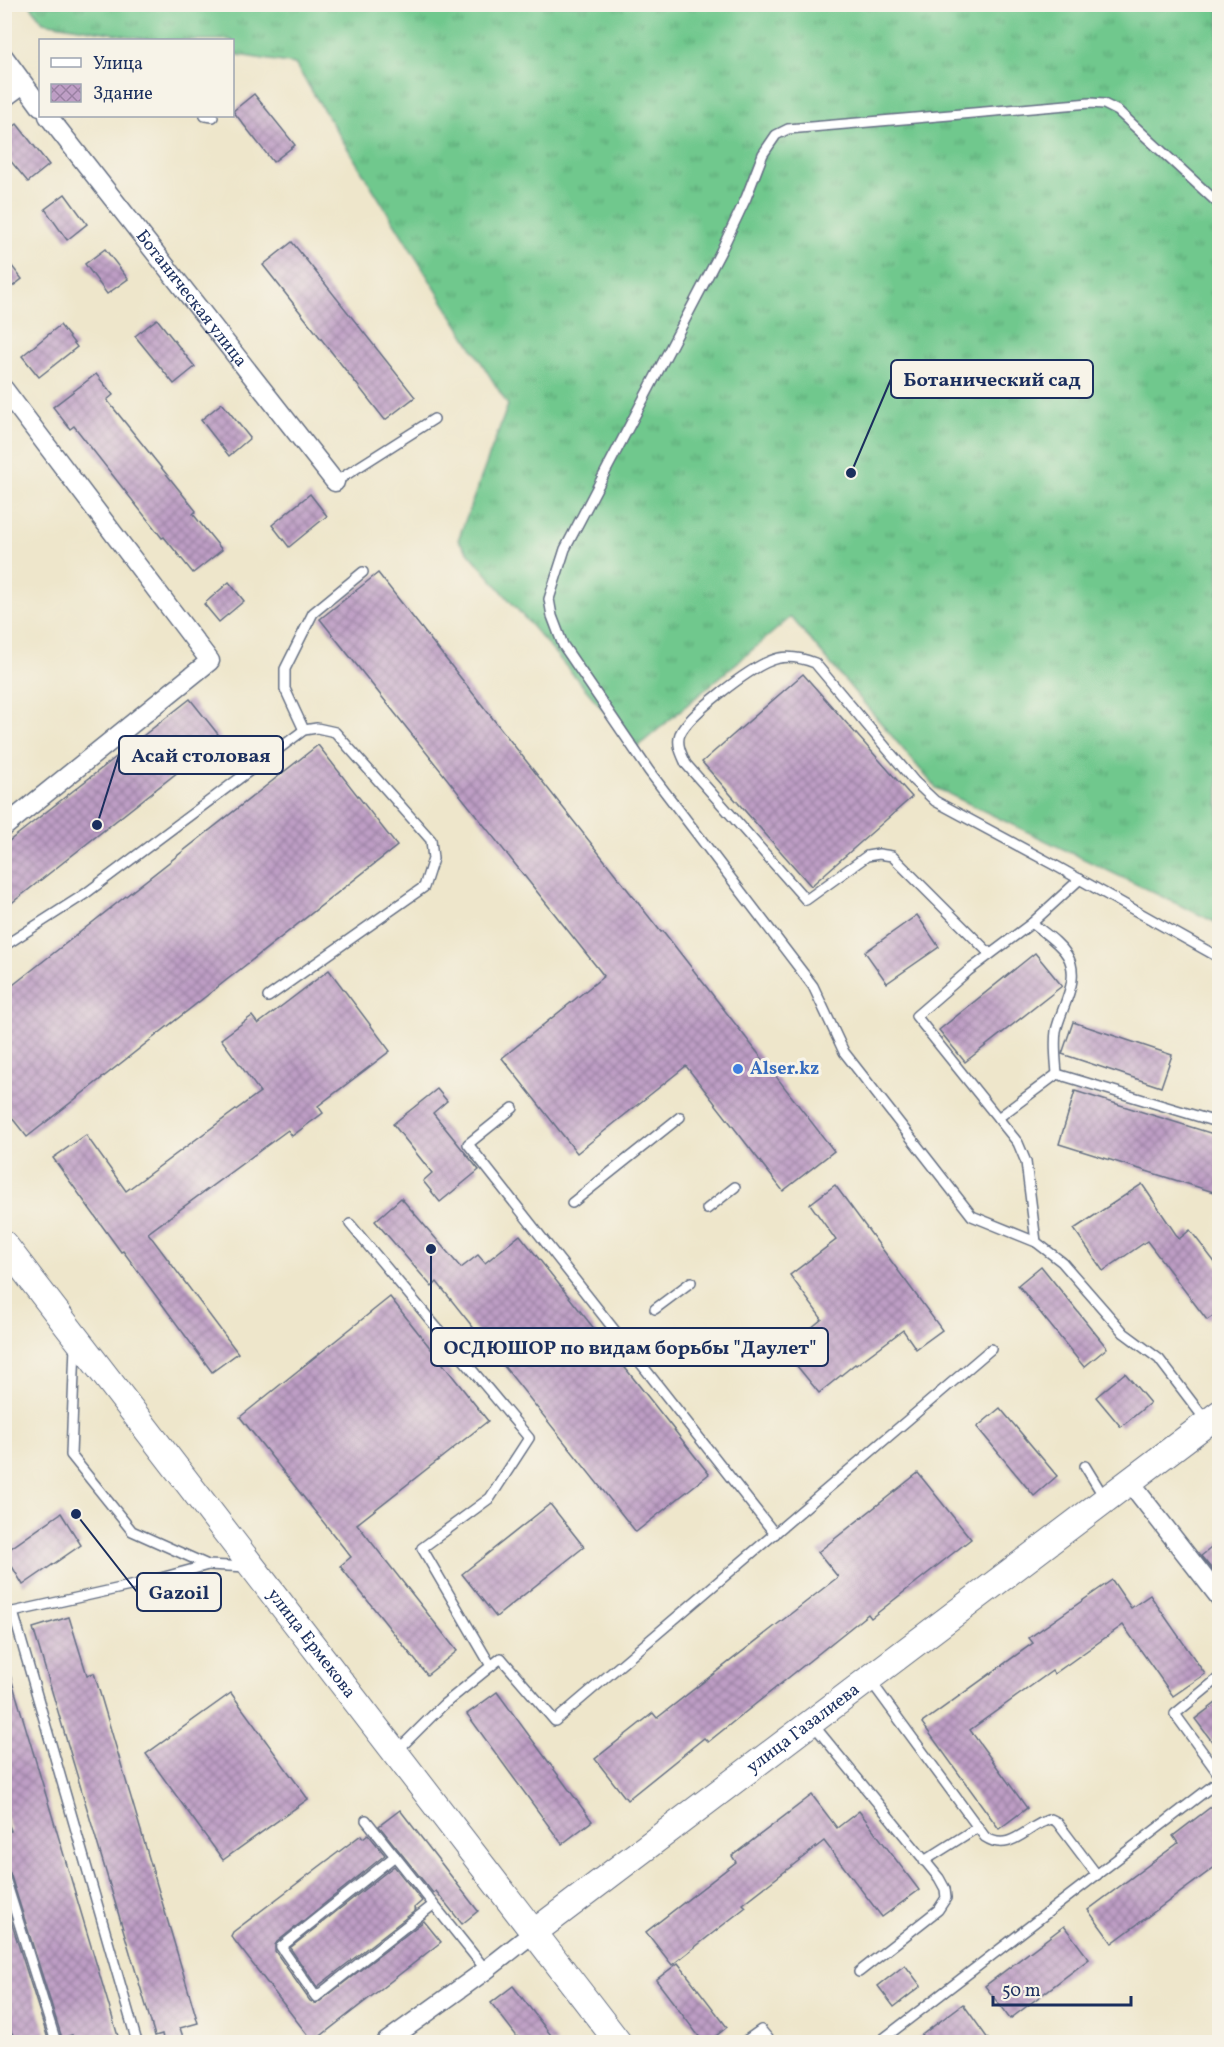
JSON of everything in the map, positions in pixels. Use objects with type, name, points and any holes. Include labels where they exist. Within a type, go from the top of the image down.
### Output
[{"type":"main road","name":"улица Ермекова","points":[[4,1244],[618,2043]]},
{"type":"main road","name":"улица Газалиева","points":[[533,1933],[812,1724],[869,1678],[1213,1418]]},
{"type":"street","points":[[4,57],[32,86],[39,104]]},
{"type":"street","points":[[4,98],[32,86]]},
{"type":"street","name":"Ботаническая улица","points":[[49,117],[335,482]]},
{"type":"street","points":[[4,389],[210,661],[4,827]]},
{"type":"street","points":[[1129,1481],[1220,1598]]},
{"type":"street","name":"улица Газалиева","points":[[386,2043],[533,1933]]},
{"type":"lane","points":[[1213,1418],[1159,1359],[1124,1333],[1062,1262],[1036,1242],[972,1216],[844,1052],[813,986],[649,771],[563,645],[552,616],[549,599],[565,549],[721,251],[763,154],[776,135],[788,129],[1078,104],[1104,104],[1118,111],[1220,205]]},
{"type":"lane","points":[[335,482],[434,419]]},
{"type":"lane","points":[[303,730],[285,689],[285,669],[313,612],[363,572]]},
{"type":"lane","points":[[990,954],[892,856],[879,854],[867,856],[806,900],[686,765],[679,747],[679,736],[687,723],[706,705],[749,673],[771,660],[789,657],[802,658],[815,663],[914,781],[935,801],[1220,958]]},
{"type":"lane","points":[[4,946],[85,894],[303,730],[317,728],[335,732],[430,840],[433,859],[424,887],[268,997]]},
{"type":"lane","points":[[1036,1242],[1026,1162],[1018,1143],[916,1016],[990,954],[1032,923],[1080,879]]},
{"type":"lane","points":[[1032,923],[1055,941],[1071,962],[1072,984],[1056,1033],[1057,1074]]},
{"type":"lane","points":[[998,1118],[1057,1074]]},
{"type":"lane","points":[[1057,1074],[1220,1123]]},
{"type":"lane","points":[[513,1108],[468,1144],[775,1534]]},
{"type":"lane","points":[[572,1203],[680,1117]]},
{"type":"lane","points":[[707,1209],[735,1186]]},
{"type":"lane","points":[[350,1224],[529,1438],[490,1498],[422,1548],[491,1666]]},
{"type":"lane","points":[[655,1309],[691,1282]]},
{"type":"lane","points":[[75,1336],[71,1455],[132,1532],[208,1565]]},
{"type":"lane","points":[[395,1753],[443,1705],[501,1658],[555,1721],[991,1349]]},
{"type":"lane","points":[[1086,1466],[1105,1500]]},
{"type":"lane","points":[[4,1620],[13,1612],[139,1584],[208,1565],[252,1567]]},
{"type":"lane","points":[[13,1612],[137,2043]]},
{"type":"lane","points":[[879,2043],[1220,1778],[1175,1714],[1220,1677]]},
{"type":"lane","points":[[869,1678],[985,1837],[991,1841],[1013,1841],[1040,1821],[1051,1819],[1057,1822],[1097,1875]]},
{"type":"lane","points":[[812,1724],[939,1878],[945,1889],[946,1898],[938,1910],[859,1972]]},
{"type":"lane","points":[[366,1820],[486,1970]]},
{"type":"lane","points":[[924,1861],[978,1827]]},
{"type":"lane","points":[[395,1856],[281,1947],[315,1997],[434,1905]]},
{"type":"lane","points":[[4,1875],[56,2043]]},
{"type":"lane","points":[[744,2043],[761,2030],[771,2043]]},
{"type":"lane","points":[[4,2032],[10,2043]]},
{"type":"green space","points":[[30,5],[1219,5],[1219,924],[936,788],[791,617],[636,748],[458,540],[508,405],[295,64],[234,54],[234,39],[146,39],[43,22]]},
{"type":"building","points":[[254,94],[295,145],[273,162],[234,110]]},
{"type":"building","points":[[17,124],[49,165],[28,182],[4,153],[4,134]]},
{"type":"building","points":[[65,194],[87,224],[67,240],[45,209]]},
{"type":"building","points":[[292,242],[415,397],[385,420],[263,265]]},
{"type":"building","points":[[105,249],[128,279],[107,294],[85,264]]},
{"type":"building","points":[[4,256],[22,279],[4,293]]},
{"type":"building","points":[[157,319],[195,367],[174,384],[135,336]]},
{"type":"building","points":[[60,325],[77,347],[39,377],[22,356]]},
{"type":"building","points":[[96,374],[113,395],[107,400],[196,511],[193,514],[222,550],[193,573],[164,537],[162,538],[74,426],[70,429],[53,407]]},
{"type":"building","points":[[222,403],[250,438],[229,456],[201,420]]},
{"type":"building","points":[[310,494],[327,516],[289,547],[272,525]]},
{"type":"building","points":[[378,573],[661,932],[663,931],[834,1151],[783,1191],[686,1066],[577,1153],[502,1058],[604,976],[320,619]]},
{"type":"building","points":[[229,582],[244,601],[219,622],[204,604]]},
{"type":"building","points":[[803,674],[912,797],[811,886],[702,762]]},
{"type":"building","points":[[190,699],[221,738],[4,909],[4,845]]},
{"type":"building","points":[[318,745],[397,846],[27,1137],[4,1108],[4,992]]},
{"type":"building","points":[[917,915],[939,947],[887,983],[865,952]]},
{"type":"building","points":[[1035,953],[1062,986],[965,1062],[939,1030]]},
{"type":"building","points":[[329,970],[390,1051],[318,1106],[323,1113],[292,1136],[288,1130],[148,1233],[238,1353],[212,1372],[53,1158],[86,1135],[126,1191],[260,1092],[221,1039],[252,1016],[258,1024]]},
{"type":"building","points":[[1073,1022],[1172,1055],[1161,1087],[1062,1054]]},
{"type":"building","points":[[437,1089],[447,1101],[433,1113],[479,1170],[440,1202],[423,1181],[432,1173],[393,1124]]},
{"type":"building","points":[[1075,1091],[1220,1136],[1220,1194],[1059,1144]]},
{"type":"building","points":[[1142,1184],[1179,1239],[1190,1230],[1220,1269],[1220,1311],[1207,1320],[1147,1241],[1103,1271],[1074,1229]]},
{"type":"building","points":[[835,1185],[942,1330],[916,1349],[903,1330],[819,1393],[784,1350],[822,1319],[790,1275],[836,1240],[810,1204]]},
{"type":"building","points":[[401,1198],[461,1268],[478,1255],[485,1263],[520,1235],[709,1474],[636,1532],[437,1282],[432,1287],[375,1221]]},
{"type":"building","points":[[1041,1266],[1107,1348],[1084,1367],[1018,1285]]},
{"type":"building","points":[[390,1297],[488,1421],[357,1524],[457,1651],[427,1675],[340,1566],[351,1557],[240,1417]]},
{"type":"building","points":[[1125,1373],[1150,1403],[1121,1427],[1096,1397]]},
{"type":"building","points":[[1000,1408],[1057,1476],[1034,1496],[977,1427]]},
{"type":"building","points":[[918,1473],[971,1539],[871,1618],[868,1614],[708,1742],[704,1738],[627,1800],[595,1759],[653,1713],[657,1718],[838,1577],[818,1552]]},
{"type":"building","points":[[550,1504],[584,1547],[496,1617],[462,1574]]},
{"type":"building","points":[[61,1513],[81,1545],[23,1585],[4,1553]]},
{"type":"building","points":[[1220,1541],[1220,1579],[1201,1556]]},
{"type":"building","points":[[1112,1580],[1131,1608],[1150,1595],[1205,1674],[1173,1696],[1123,1625],[1054,1674],[1052,1671],[970,1730],[1027,1808],[999,1829],[922,1723],[1033,1643],[1029,1638]]},
{"type":"building","points":[[69,1617],[87,1675],[94,1673],[198,2023],[180,2028],[185,2043],[164,2043],[162,2034],[155,2036],[33,1628]]},
{"type":"building","points":[[4,1668],[8,1668],[120,2043],[74,2043],[72,2035],[62,2038],[10,1873],[4,1868],[4,1832],[11,1831],[4,1810]]},
{"type":"building","points":[[497,1692],[592,1821],[562,1844],[467,1714]]},
{"type":"building","points":[[231,1693],[308,1799],[223,1860],[146,1754]]},
{"type":"building","points":[[1220,1700],[1220,1752],[1195,1719]]},
{"type":"building","points":[[812,1795],[837,1828],[859,1811],[919,1890],[882,1917],[824,1841],[743,1904],[746,1907],[672,1965],[646,1932],[736,1862],[732,1856]]},
{"type":"building","points":[[1220,1800],[1220,1863],[1112,1943],[1088,1910],[1178,1843],[1173,1836]]},
{"type":"building","points":[[400,1810],[478,1911],[462,1924],[436,1891],[433,1893],[379,1826]]},
{"type":"building","points":[[368,1834],[385,1855],[277,1942],[275,1951],[310,2001],[316,2004],[424,1921],[441,1942],[313,2042],[231,1936],[233,1932],[361,1835],[363,1838]]},
{"type":"building","points":[[394,1866],[422,1901],[414,1908],[416,1910],[317,1987],[290,1948]]},
{"type":"building","points":[[4,1899],[48,2043],[17,2043],[10,2029],[4,2025]]},
{"type":"building","points":[[1064,1926],[1089,1959],[1010,2019],[985,1986]]},
{"type":"building","points":[[678,1963],[727,2027],[707,2043],[704,2043],[656,1980]]},
{"type":"building","points":[[905,1965],[921,1986],[894,2007],[878,1986]]},
{"type":"building","points":[[513,1986],[557,2043],[522,2043],[491,2003]]},
{"type":"building","points":[[963,2004],[991,2043],[911,2043]]},
{"type":"place","name":"Ботанический сад","points":[[851,473]]},
{"type":"place","name":"Асай столовая","points":[[97,825]]},
{"type":"place","name":"Alser.kz","points":[[738,1069]]},
{"type":"place","name":"ОСДЮШОР по видам борьбы \"Даулет\"","points":[[431,1249]]},
{"type":"place","name":"Gazoil","points":[[76,1514]]}]
